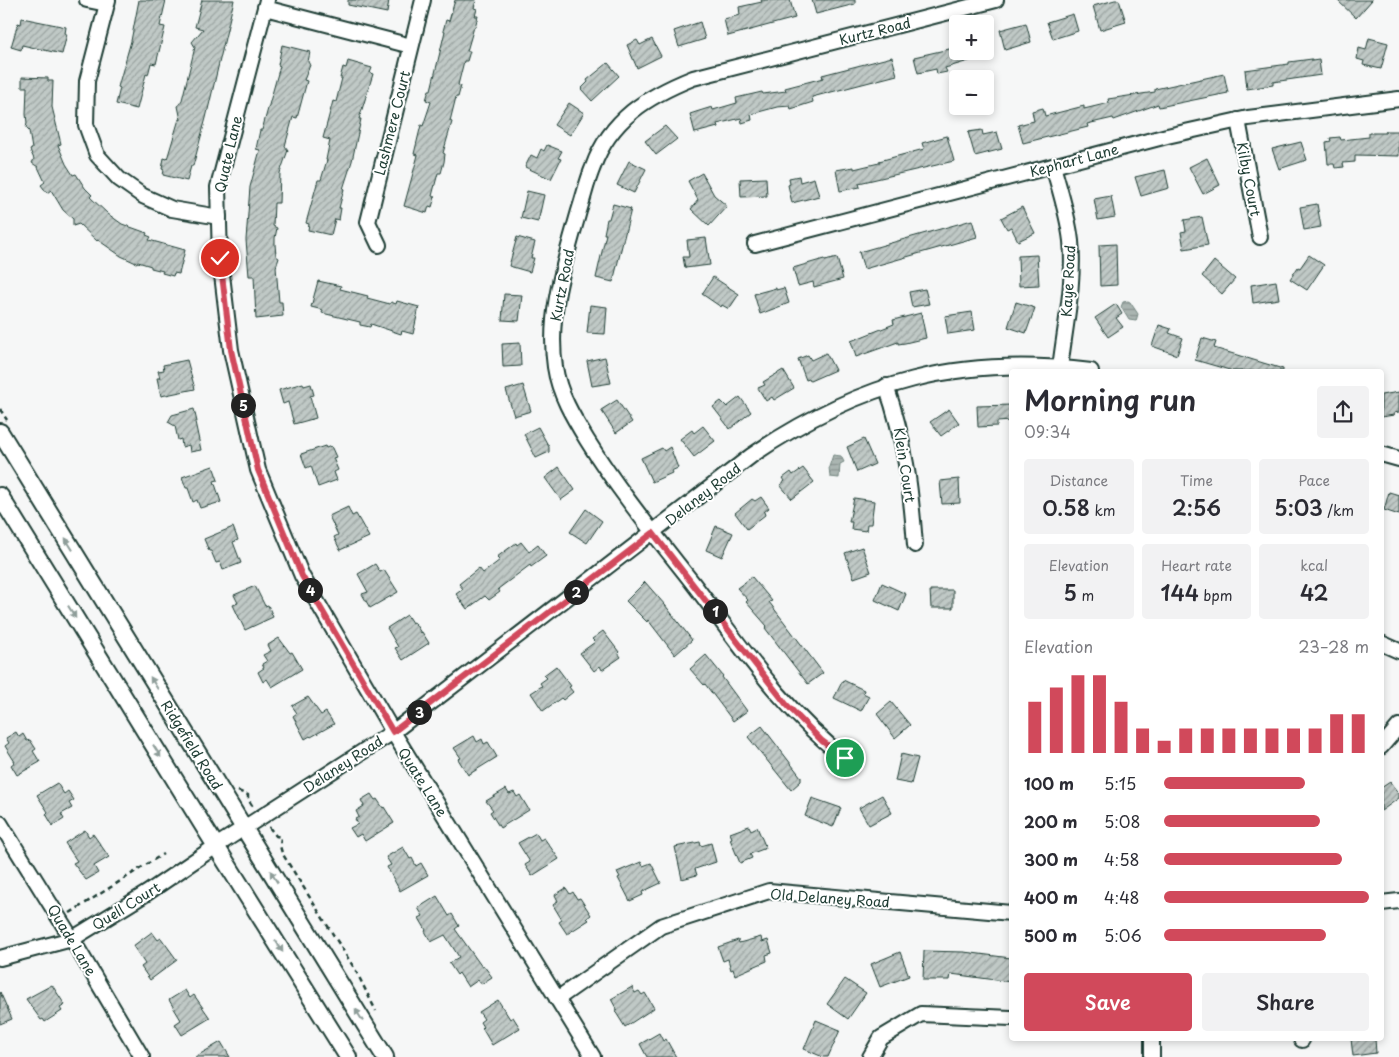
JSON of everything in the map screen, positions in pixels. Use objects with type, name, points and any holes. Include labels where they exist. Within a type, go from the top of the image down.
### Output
[{"type":"main road","name":"Ridgefield Road","points":[[0,432],[385,1057]]},
{"type":"main road","points":[[0,496],[348,1057]]},
{"type":"street","points":[[87,0],[107,2],[87,81],[86,125],[97,155],[119,179],[144,196],[172,209],[219,217]]},
{"type":"street","name":"Lashmere Court","points":[[379,245],[368,222],[423,0]]},
{"type":"street","name":"Kurtz Road","points":[[845,758],[822,741],[792,710],[628,501],[568,409],[555,369],[553,338],[559,287],[564,262],[593,166],[601,148],[615,128],[629,113],[641,104],[667,88],[693,78],[996,0]]},
{"type":"street","points":[[266,4],[411,46]]},
{"type":"street","name":"Quate Lane","points":[[266,4],[218,187],[220,258],[231,350],[258,470],[302,576],[393,732],[593,1057]]},
{"type":"street","name":"Kephart Lane","points":[[754,244],[1167,136],[1238,120],[1399,99]]},
{"type":"street","name":"Kilby Court","points":[[1238,120],[1260,237]]},
{"type":"street","name":"Kaye Road","points":[[1053,166],[1066,210],[1071,243],[1071,268],[1060,368]]},
{"type":"street","name":"Delaney Road","points":[[216,846],[393,732],[751,456],[777,438],[832,408],[886,386],[920,377],[984,368],[1023,366],[1070,369]]},
{"type":"street","name":"Klein Court","points":[[886,386],[903,442],[916,545]]},
{"type":"street","points":[[1384,455],[1399,460]]},
{"type":"street","points":[[1384,644],[1399,651]]},
{"type":"street","points":[[1384,744],[1399,726]]},
{"type":"street","name":"Quade Lane","points":[[0,824],[142,1057]]},
{"type":"street","name":"Quell Court","points":[[0,958],[72,940],[147,893],[216,846]]},
{"type":"street","name":"Old Delaney Road","points":[[557,999],[661,926],[769,891],[1009,913]]},
{"type":"street","points":[[1384,903],[1399,901]]},
{"type":"street","points":[[870,1057],[881,1038],[921,1014],[1009,1018]]},
{"type":"street","points":[[1152,1041],[1152,1057]]},
{"type":"path","points":[[276,836],[281,837],[280,846],[282,854],[356,971],[376,1013]]},
{"type":"path","points":[[68,914],[163,854]]},
{"type":"shaded area","points":[[1128,301],[1138,314],[1136,321],[1129,320],[1121,307],[1123,302]]},
{"type":"shaded area","points":[[833,455],[841,456],[844,462],[840,464],[839,478],[830,477],[829,467]]},
{"type":"building","points":[[139,0],[166,0],[160,26],[165,27],[156,64],[151,63],[148,75],[146,74],[137,109],[116,104],[120,88],[118,87],[131,41]]},
{"type":"building","points":[[202,0],[234,0],[206,118],[187,181],[163,175],[164,170],[162,169],[164,158],[167,159],[179,119],[181,120],[178,106],[182,100],[195,47],[192,42],[203,29],[195,27]]},
{"type":"building","points":[[348,0],[389,0],[387,13],[348,5]]},
{"type":"building","points":[[455,0],[476,0],[474,8],[477,9],[475,16],[478,16],[467,51],[470,51],[467,61],[464,61],[458,85],[461,86],[450,121],[452,122],[443,153],[445,154],[444,162],[441,173],[438,173],[432,196],[435,197],[432,207],[429,206],[427,213],[404,206],[418,155],[414,154],[421,125],[423,126],[431,102],[426,100],[429,90],[431,90],[445,31],[443,31],[446,20],[449,21]]},
{"type":"building","points":[[761,0],[790,0],[795,18],[728,36],[724,19],[740,15],[739,7],[762,2]]},
{"type":"building","points":[[812,0],[855,0],[855,4],[816,14]]},
{"type":"building","points":[[1119,0],[1126,22],[1100,30],[1093,6]]},
{"type":"building","points":[[1337,0],[1372,0],[1356,18]]},
{"type":"building","points":[[1073,14],[1078,31],[1053,39],[1047,22]]},
{"type":"building","points":[[22,18],[66,27],[65,34],[67,34],[62,54],[22,45],[21,50],[11,47],[18,23],[21,24]]},
{"type":"building","points":[[700,22],[705,39],[679,47],[674,31]]},
{"type":"building","points":[[1026,23],[1031,42],[1005,50],[1000,30]]},
{"type":"building","points":[[1369,38],[1388,43],[1381,69],[1363,65],[1364,61],[1357,59],[1359,48],[1366,50]]},
{"type":"building","points":[[652,39],[661,56],[637,68],[627,45],[637,40],[640,45]]},
{"type":"building","points":[[282,45],[310,52],[308,62],[310,65],[304,80],[307,81],[297,118],[293,117],[285,146],[288,150],[280,173],[279,203],[274,203],[273,226],[277,228],[275,244],[276,256],[279,258],[276,267],[279,302],[282,302],[283,316],[256,319],[254,276],[249,276],[246,240],[250,187],[260,150],[256,149],[260,130],[262,130],[280,66],[278,65]]},
{"type":"building","points":[[949,49],[949,60],[972,60],[945,68],[947,72],[937,74],[936,69],[918,73],[914,57]]},
{"type":"building","points":[[892,57],[897,75],[812,97],[813,102],[791,109],[790,106],[777,107],[751,114],[752,120],[742,123],[741,118],[717,124],[718,127],[695,133],[690,114],[712,107],[713,110],[737,103],[736,98],[762,92],[763,94],[786,91],[785,88],[823,78],[822,75]]},
{"type":"building","points":[[1312,59],[1312,61],[1319,60],[1321,75],[1273,82],[1273,85],[1247,89],[1245,70]]},
{"type":"building","points":[[348,61],[372,68],[370,73],[373,74],[359,119],[361,119],[352,161],[339,208],[341,208],[339,220],[335,219],[331,235],[308,230],[309,224],[306,223],[318,180],[321,180],[327,160],[330,140],[323,138],[333,101],[336,102],[343,67],[346,68]]},
{"type":"building","points":[[608,63],[619,76],[592,101],[581,89],[588,82],[587,80]]},
{"type":"building","points":[[1224,74],[1228,93],[1159,107],[1158,104],[1114,120],[1113,118],[1087,124],[1088,127],[1023,143],[1018,125],[1034,121],[1032,111],[1043,108],[1045,116],[1084,106],[1084,109],[1109,103],[1108,99],[1155,92],[1155,89]]},
{"type":"building","points":[[22,77],[48,78],[48,81],[53,81],[52,107],[61,144],[58,145],[73,175],[76,174],[92,195],[90,197],[122,224],[147,233],[146,235],[151,237],[149,240],[185,250],[179,274],[174,273],[173,276],[151,268],[151,266],[136,263],[97,241],[79,224],[73,226],[73,219],[63,210],[51,190],[47,193],[41,185],[45,182],[38,167],[32,163],[34,159],[30,150],[32,149],[29,131],[26,128],[27,87],[22,87]]},
{"type":"building","points":[[569,103],[584,113],[570,135],[554,125]]},
{"type":"building","points":[[665,126],[677,139],[656,155],[645,141]]},
{"type":"building","points":[[982,130],[983,135],[997,132],[1002,149],[975,156],[968,132]]},
{"type":"building","points":[[1386,131],[1399,131],[1399,156],[1355,155],[1355,162],[1343,163],[1344,167],[1335,168],[1334,164],[1328,164],[1326,142],[1331,141],[1330,138],[1340,137],[1341,140],[1369,137],[1369,133],[1385,133]]},
{"type":"building","points":[[947,136],[954,161],[859,183],[860,187],[840,191],[836,170],[854,167],[854,169],[879,163],[879,161],[924,149],[922,143]]},
{"type":"building","points":[[1301,142],[1307,160],[1279,169],[1272,149]]},
{"type":"building","points":[[547,145],[562,151],[558,158],[561,159],[551,179],[525,167],[531,155],[537,158],[541,149],[544,151]]},
{"type":"building","points":[[1207,158],[1220,185],[1203,194],[1189,167]]},
{"type":"building","points":[[629,161],[646,169],[634,193],[617,185]]},
{"type":"building","points":[[1165,170],[1169,188],[1141,196],[1135,177]]},
{"type":"building","points":[[702,173],[714,195],[727,206],[709,226],[691,209],[698,200],[688,181]]},
{"type":"building","points":[[799,176],[800,182],[814,178],[819,196],[792,203],[788,185],[790,184],[789,178]]},
{"type":"building","points":[[766,178],[767,196],[741,197],[740,179]]},
{"type":"building","points":[[527,191],[544,195],[538,222],[521,218]]},
{"type":"building","points":[[1111,196],[1115,217],[1098,220],[1094,199]]},
{"type":"building","points":[[613,204],[631,209],[613,282],[596,278],[606,234],[604,234],[607,219],[609,219]]},
{"type":"building","points":[[1317,204],[1321,227],[1304,230],[1300,207]]},
{"type":"building","points":[[1022,207],[1035,233],[1018,241],[1011,227],[1007,229],[1001,218]]},
{"type":"building","points":[[1202,217],[1208,245],[1184,249],[1181,232],[1186,231],[1184,220]]},
{"type":"building","points":[[972,220],[977,237],[864,269],[859,252]]},
{"type":"building","points":[[517,237],[535,242],[531,258],[534,258],[530,272],[509,266]]},
{"type":"building","points":[[706,238],[710,265],[685,268],[683,257],[689,257],[687,240]]},
{"type":"building","points":[[1116,244],[1117,285],[1100,286],[1099,245]]},
{"type":"building","points":[[1037,255],[1039,285],[1019,286],[1018,256]]},
{"type":"building","points":[[1309,255],[1324,265],[1307,290],[1290,279]]},
{"type":"building","points":[[837,258],[843,279],[814,287],[813,282],[798,286],[793,268],[824,259],[825,261]]},
{"type":"building","points":[[1214,261],[1235,279],[1222,294],[1202,276]]},
{"type":"building","points":[[713,277],[739,294],[729,309],[722,305],[721,307],[702,294]]},
{"type":"building","points":[[318,281],[341,286],[340,289],[390,304],[391,302],[396,304],[397,301],[419,307],[413,334],[402,331],[401,334],[371,324],[370,327],[360,325],[360,322],[322,313],[323,310],[311,307]]},
{"type":"building","points":[[1276,281],[1279,299],[1253,303],[1251,285]]},
{"type":"building","points":[[776,288],[776,290],[784,288],[789,303],[760,314],[754,294]]},
{"type":"building","points":[[925,289],[929,304],[912,307],[909,292]]},
{"type":"building","points":[[504,294],[522,295],[519,321],[502,320]]},
{"type":"building","points":[[1016,302],[1035,308],[1026,333],[1008,327]]},
{"type":"building","points":[[1116,304],[1122,314],[1116,318],[1123,327],[1108,337],[1095,318]]},
{"type":"building","points":[[590,305],[607,307],[605,334],[587,333]]},
{"type":"building","points":[[972,312],[975,330],[948,334],[945,316]]},
{"type":"building","points":[[921,313],[926,338],[898,344],[898,342],[856,357],[851,341],[894,324],[893,320]]},
{"type":"building","points":[[1159,325],[1171,329],[1169,333],[1183,338],[1177,355],[1152,346]]},
{"type":"building","points":[[1202,338],[1216,342],[1214,348],[1283,369],[1226,369],[1195,360]]},
{"type":"building","points":[[520,343],[521,366],[503,367],[502,344]]},
{"type":"building","points":[[826,353],[835,370],[810,381],[809,379],[806,380],[798,359],[808,355],[811,360]]},
{"type":"building","points":[[605,357],[611,383],[592,386],[587,361]]},
{"type":"building","points":[[187,360],[195,389],[161,396],[157,378],[160,378],[158,371],[164,370],[163,365]]},
{"type":"building","points":[[783,370],[794,388],[774,400],[772,397],[766,401],[758,388],[765,385],[763,382]]},
{"type":"building","points":[[303,383],[304,386],[311,384],[314,395],[310,396],[316,418],[294,424],[288,402],[283,404],[279,390]]},
{"type":"building","points":[[523,385],[531,411],[514,416],[506,390]]},
{"type":"building","points":[[1399,392],[1399,412],[1384,417],[1384,394]]},
{"type":"building","points":[[740,397],[751,412],[730,429],[713,407],[721,401],[727,407]]},
{"type":"building","points":[[617,400],[632,422],[616,433],[601,410]]},
{"type":"building","points":[[1009,405],[1009,421],[997,422],[997,426],[978,427],[977,406]]},
{"type":"building","points":[[194,409],[201,450],[190,452],[189,445],[182,447],[181,439],[178,440],[175,426],[168,422],[172,415]]},
{"type":"building","points":[[949,409],[959,423],[941,436],[930,422]]},
{"type":"building","points":[[703,426],[715,441],[694,457],[680,439],[692,430],[694,433]]},
{"type":"building","points":[[538,427],[549,447],[549,452],[536,458],[524,434]]},
{"type":"building","points":[[864,439],[875,464],[857,472],[847,447]]},
{"type":"building","points":[[325,446],[326,448],[331,446],[336,457],[333,458],[338,470],[334,472],[337,480],[318,487],[311,466],[306,468],[301,454]]},
{"type":"building","points":[[670,447],[678,468],[671,471],[672,473],[652,482],[641,458],[662,448],[664,451]]},
{"type":"building","points":[[213,466],[218,480],[214,481],[221,502],[200,508],[197,500],[193,502],[182,477]]},
{"type":"building","points":[[559,467],[575,490],[561,500],[545,478]]},
{"type":"building","points":[[803,468],[814,482],[792,499],[780,485],[785,481],[783,478],[791,472],[793,475]]},
{"type":"building","points":[[959,479],[960,503],[942,504],[940,481]]},
{"type":"building","points":[[1389,492],[1399,495],[1399,515],[1384,510]]},
{"type":"building","points":[[761,497],[769,508],[764,512],[765,515],[747,529],[735,513],[752,499],[755,501]]},
{"type":"building","points":[[854,498],[874,501],[871,524],[867,524],[866,531],[851,529],[852,522],[849,522]]},
{"type":"building","points":[[348,507],[352,516],[356,514],[369,537],[340,550],[334,537],[338,535],[329,516]]},
{"type":"building","points":[[586,509],[602,521],[587,543],[570,532]]},
{"type":"building","points":[[716,526],[733,533],[722,557],[706,550]]},
{"type":"building","points":[[233,527],[238,540],[233,542],[241,563],[223,570],[220,562],[216,563],[204,539]]},
{"type":"building","points":[[521,542],[529,552],[538,545],[546,556],[531,567],[530,565],[498,589],[500,592],[489,600],[485,596],[467,609],[456,594],[463,589],[459,584],[479,568],[483,573],[500,560],[497,557],[516,543],[517,545]]},
{"type":"building","points":[[862,547],[871,572],[854,578],[845,553]]},
{"type":"building","points":[[375,564],[380,572],[384,570],[398,592],[370,608],[362,594],[368,592],[358,574]]},
{"type":"building","points":[[752,577],[772,601],[769,602],[823,673],[808,684],[765,628],[767,626],[746,602],[748,600],[737,588]]},
{"type":"building","points":[[645,582],[692,640],[675,655],[648,620],[647,622],[626,601]]},
{"type":"building","points":[[882,583],[906,594],[899,611],[875,600]]},
{"type":"building","points":[[255,586],[265,606],[268,605],[273,617],[245,630],[233,605],[238,603],[234,595]]},
{"type":"building","points":[[930,590],[953,590],[953,608],[931,608]]},
{"type":"building","points":[[407,615],[429,643],[403,660],[395,648],[398,647],[387,628]]},
{"type":"building","points":[[603,631],[621,657],[602,670],[600,666],[594,671],[580,653],[595,642],[592,639]]},
{"type":"building","points":[[279,638],[290,653],[292,652],[302,669],[272,687],[267,679],[263,682],[258,672],[264,668],[262,664],[267,661],[263,655],[271,651],[268,645]]},
{"type":"building","points":[[706,655],[747,711],[733,721],[705,684],[690,669]]},
{"type":"building","points":[[556,666],[571,686],[569,687],[573,692],[543,711],[531,693],[542,686],[540,683],[547,678],[544,675]]},
{"type":"building","points":[[843,680],[864,690],[863,693],[869,696],[861,711],[834,698]]},
{"type":"building","points":[[308,697],[321,715],[326,712],[334,724],[305,739],[293,716],[297,713],[292,706]]},
{"type":"building","points":[[891,702],[910,725],[895,738],[877,714]]},
{"type":"building","points":[[762,726],[801,777],[801,781],[791,790],[748,737]]},
{"type":"building","points":[[16,732],[19,737],[23,734],[27,741],[30,740],[36,749],[33,751],[40,762],[17,775],[11,765],[15,762],[5,746],[9,743],[6,738]]},
{"type":"building","points":[[474,736],[477,742],[482,739],[484,744],[488,742],[497,757],[468,775],[458,759],[461,758],[454,748]]},
{"type":"building","points":[[901,754],[918,758],[911,784],[895,781]]},
{"type":"building","points":[[1390,782],[1399,794],[1399,798],[1384,809],[1384,786]]},
{"type":"building","points":[[57,783],[64,794],[68,791],[74,800],[69,803],[72,808],[61,814],[64,819],[53,826],[46,814],[48,812],[37,795]]},
{"type":"building","points":[[506,789],[509,794],[514,792],[517,797],[520,795],[529,810],[500,828],[490,812],[493,810],[486,801]]},
{"type":"building","points":[[371,794],[384,807],[394,823],[365,841],[361,834],[356,837],[350,828],[358,824],[355,819],[359,817],[356,811],[364,806],[361,800]]},
{"type":"building","points":[[882,795],[892,813],[869,825],[859,808]]},
{"type":"building","points":[[812,798],[841,808],[833,827],[805,816]]},
{"type":"building","points":[[749,826],[751,830],[757,827],[766,848],[750,854],[752,858],[740,863],[730,839],[732,838],[730,833]]},
{"type":"building","points":[[85,830],[89,837],[93,834],[109,857],[94,866],[98,873],[86,880],[73,863],[77,861],[65,843]]},
{"type":"building","points":[[536,833],[540,840],[544,838],[559,859],[532,876],[525,865],[530,862],[518,843]]},
{"type":"building","points":[[700,842],[701,846],[711,843],[716,862],[695,869],[697,875],[682,879],[675,847]]},
{"type":"building","points":[[403,847],[416,866],[421,863],[428,875],[400,891],[387,867],[391,865],[386,857]]},
{"type":"building","points":[[641,862],[643,866],[651,863],[661,883],[642,892],[643,895],[630,901],[618,878],[620,877],[617,872]]},
{"type":"building","points":[[566,888],[570,894],[573,892],[577,899],[580,898],[591,915],[587,918],[589,920],[567,934],[559,922],[562,920],[553,905],[558,901],[555,895]]},
{"type":"building","points":[[437,896],[449,916],[452,914],[459,926],[455,929],[482,967],[484,966],[492,977],[481,984],[478,980],[468,987],[459,973],[457,975],[449,963],[459,957],[445,935],[431,942],[425,931],[419,918],[423,916],[418,908]]},
{"type":"building","points":[[152,932],[158,940],[161,938],[177,960],[150,980],[141,967],[145,964],[133,946]]},
{"type":"building","points":[[761,937],[762,942],[768,940],[772,953],[766,955],[767,961],[735,975],[733,969],[731,970],[728,959],[723,961],[718,947],[738,940],[739,943]]},
{"type":"building","points":[[924,951],[964,952],[1009,958],[1009,982],[951,974],[950,980],[923,980]]},
{"type":"building","points":[[900,952],[909,976],[880,987],[871,964]]},
{"type":"building","points":[[845,979],[866,993],[848,1019],[827,1004]]},
{"type":"building","points":[[52,985],[65,1005],[60,1008],[62,1011],[45,1022],[43,1019],[41,1020],[26,999]]},
{"type":"building","points":[[632,987],[635,993],[639,991],[642,995],[645,993],[654,1008],[625,1027],[615,1011],[617,1010],[611,999]]},
{"type":"building","points":[[185,990],[190,998],[194,995],[210,1018],[182,1035],[175,1024],[181,1020],[169,1000]]},
{"type":"building","points":[[0,992],[12,1019],[0,1024]]},
{"type":"building","points":[[498,1000],[510,1019],[513,1017],[520,1028],[492,1045],[482,1028],[480,1022],[484,1019],[479,1012]]},
{"type":"building","points":[[816,1020],[840,1030],[828,1057],[823,1057],[804,1049]]},
{"type":"building","points":[[659,1033],[663,1041],[666,1039],[676,1057],[647,1057],[640,1044]]},
{"type":"building","points":[[1351,1041],[1375,1041],[1376,1053],[1353,1056]]},
{"type":"building","points":[[221,1042],[230,1057],[195,1057]]},
{"type":"route","points":[[220,258],[231,350],[258,470],[302,576],[393,732],[653,533],[786,704],[822,741],[845,758]]}]
